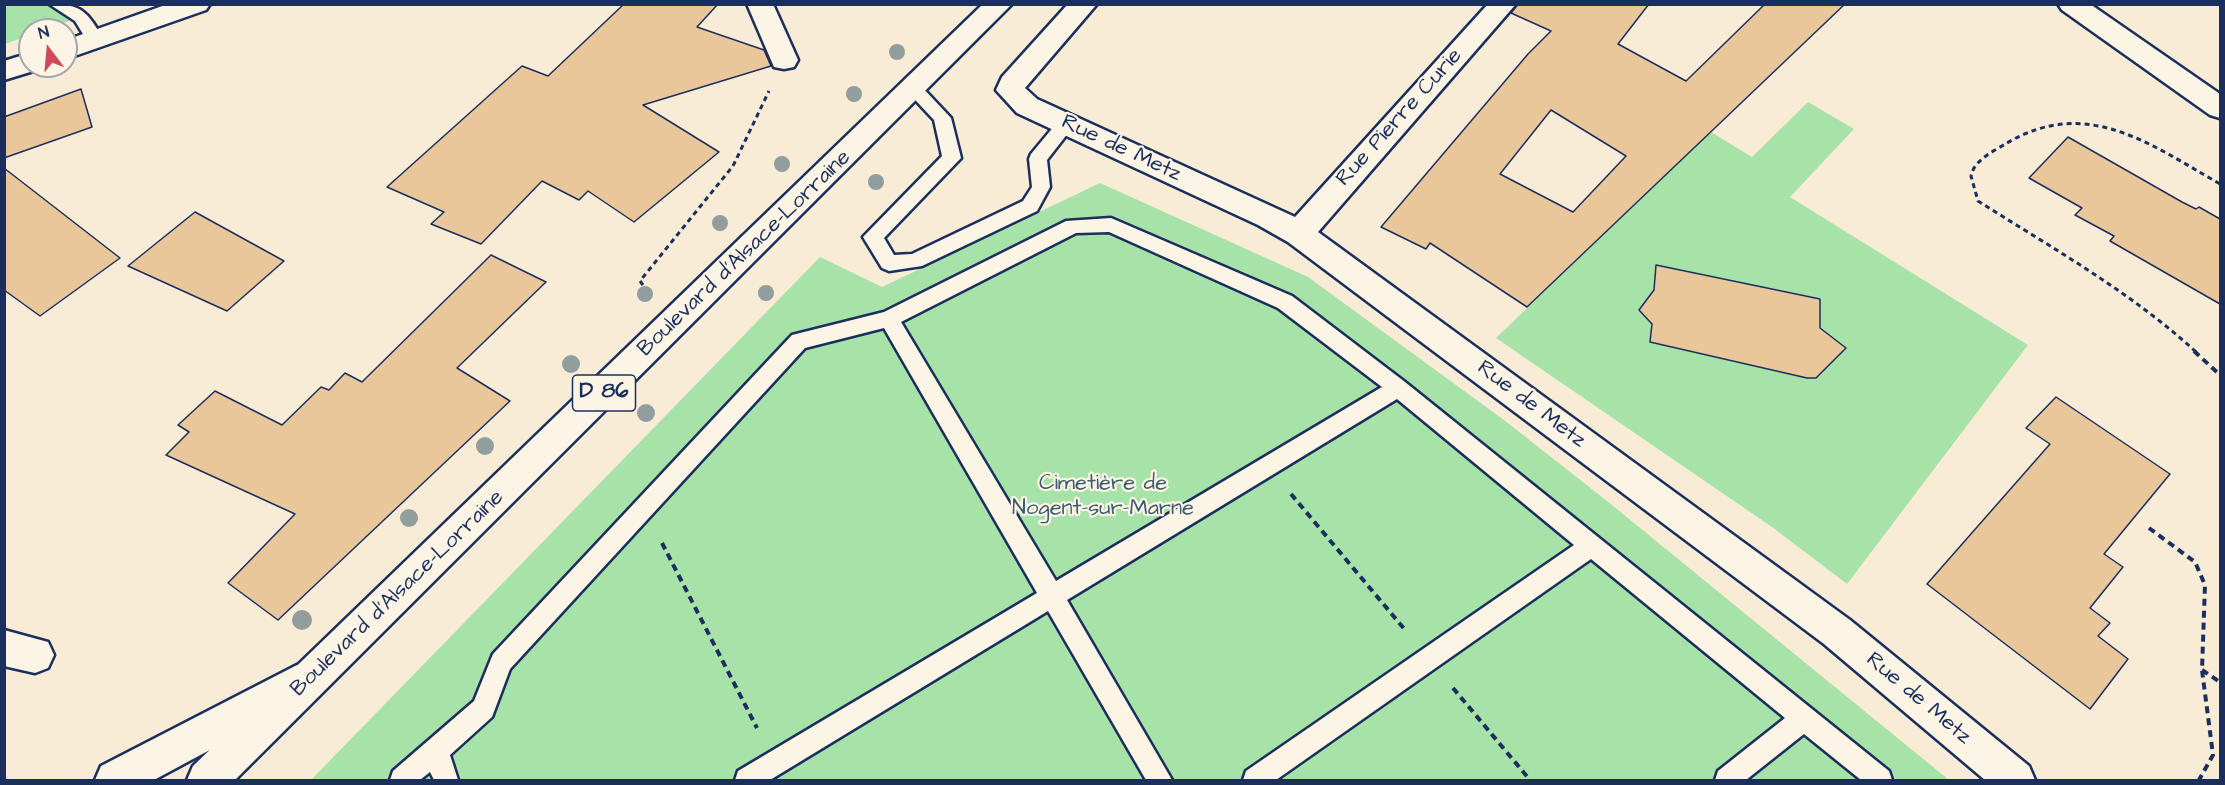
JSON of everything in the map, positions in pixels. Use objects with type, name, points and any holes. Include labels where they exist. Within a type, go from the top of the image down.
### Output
[{"type":"street","points":[[78,46],[197,4]]},
{"type":"street","points":[[760,4],[784,60]]},
{"type":"street","name":"Boulevard d'Alsace-Lorraine","points":[[207,780],[999,4]]},
{"type":"street","name":"Rue de Metz","points":[[1084,4],[1016,77],[1010,90],[1027,106],[1269,217],[1299,234],[1837,632],[2015,780]]},
{"type":"street","name":"Rue Pierre Curie","points":[[1299,234],[1324,202],[1503,4]]},
{"type":"street","points":[[2071,4],[2220,108]]},
{"type":"street","points":[[126,774],[318,672]]},
{"type":"lane","points":[[57,4],[81,17],[94,40]]},
{"type":"lane","points":[[914,88],[942,118],[952,158],[873,237],[889,262],[915,261],[1030,206],[1041,187],[1038,159],[1066,124]]},
{"type":"lane","points":[[402,780],[483,709],[501,662],[799,341],[889,319],[1074,226],[1111,225],[1285,302],[1398,388],[1880,780]]},
{"type":"lane","points":[[889,319],[1160,780]]},
{"type":"lane","points":[[747,780],[1398,388]]},
{"type":"lane","points":[[1255,780],[1592,546]]},
{"type":"lane","points":[[1727,780],[1804,718]]},
{"type":"lane","points":[[436,752],[446,780]]},
{"type":"path","points":[[643,285],[640,281],[733,166],[784,60]]},
{"type":"path","points":[[2220,184],[2163,149],[2117,129],[2081,123],[2050,123],[2016,135],[1973,166],[1970,179],[1978,201],[2118,291],[2173,331],[2220,375]]},
{"type":"path","points":[[1268,466],[1530,780]]},
{"type":"path","points":[[633,520],[664,544],[775,764]]},
{"type":"path","points":[[2149,528],[2195,562],[2205,585],[2202,670],[2213,755],[2199,780]]},
{"type":"path","points":[[2202,670],[2220,682]]},
{"type":"green space","points":[[5,5],[50,5],[73,18],[18,18],[18,39],[5,44]]},
{"type":"green space","points":[[1808,102],[1854,129],[1790,197],[2028,345],[1847,584],[1772,527],[1496,338],[1711,132],[1752,157]]},
{"type":"green space","name":"Cimetière de Nogent-sur-Marne","points":[[1100,183],[1308,277],[1504,420],[1607,501],[1949,780],[311,780],[820,257],[882,287]]},
{"type":"building","points":[[624,4],[718,4],[697,27],[764,50],[771,66],[643,105],[719,152],[634,222],[588,191],[579,200],[542,181],[481,244],[431,224],[444,212],[387,187],[522,66],[548,76]]},
{"type":"building","points":[[1518,4],[1649,4],[1618,44],[1686,81],[1765,4],[1845,4],[1527,307],[1430,243],[1426,249],[1381,227],[1528,54],[1551,31],[1511,13]],"holes":[[[1551,110],[1626,156],[1573,212],[1500,174]]]},
{"type":"building","points":[[81,89],[92,127],[4,158],[4,117]]},
{"type":"building","points":[[2068,137],[2182,202],[2196,209],[2199,207],[2220,219],[2220,304],[2110,241],[2114,236],[2075,215],[2082,208],[2029,178]]},
{"type":"building","points":[[4,168],[120,258],[40,316],[4,290]]},
{"type":"building","points":[[195,212],[284,261],[227,311],[128,266]]},
{"type":"building","points":[[491,255],[546,282],[457,368],[510,401],[278,620],[228,583],[295,514],[166,455],[189,432],[178,425],[215,391],[282,425],[321,387],[329,390],[345,373],[362,382]]},
{"type":"building","points":[[1656,265],[1820,299],[1820,328],[1846,348],[1816,378],[1807,378],[1650,342],[1652,324],[1639,310],[1654,290]]},
{"type":"building","points":[[2056,397],[2170,474],[2104,554],[2123,567],[2090,608],[2110,623],[2098,636],[2128,659],[2090,709],[1927,584],[2050,444],[2026,428]]}]
